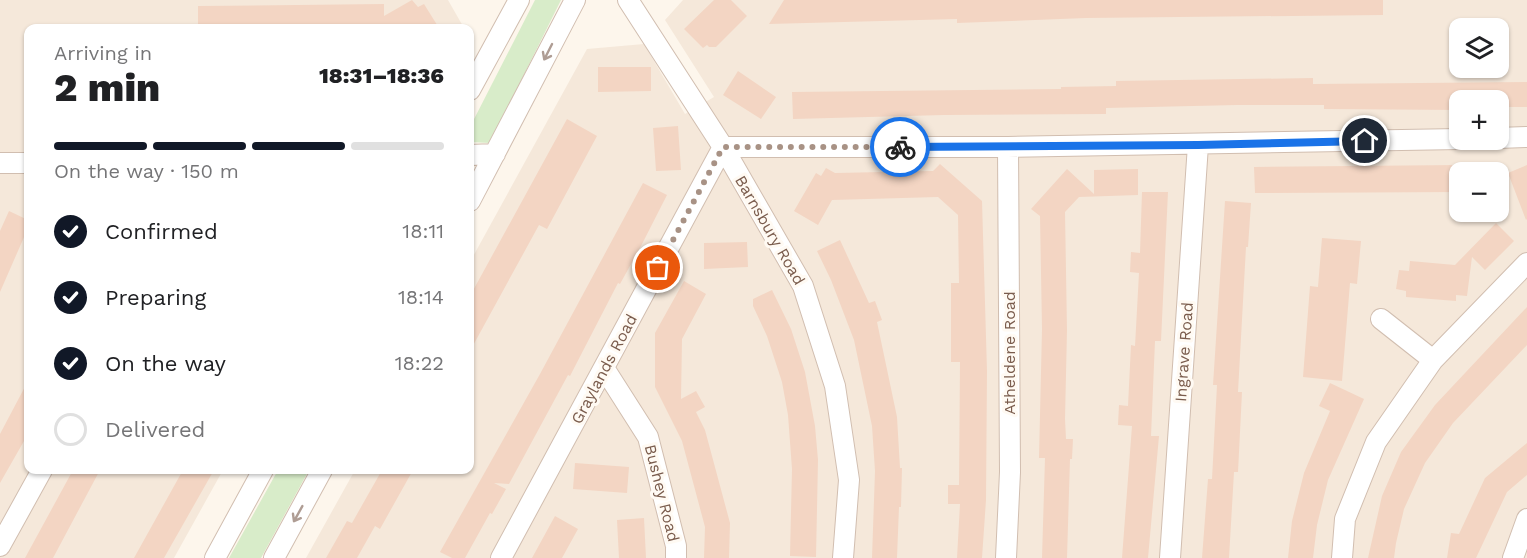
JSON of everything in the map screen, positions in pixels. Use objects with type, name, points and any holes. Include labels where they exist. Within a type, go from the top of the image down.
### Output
[{"type":"street","points":[[474,83],[519,0]]},
{"type":"street","points":[[474,193],[575,0]]},
{"type":"street","name":"Barnsbury Road","points":[[628,0],[723,147],[803,286],[835,386],[849,480],[843,558]]},
{"type":"street","points":[[1509,138],[1527,137]]},
{"type":"street","points":[[723,147],[1198,145],[1449,138]]},
{"type":"street","name":"Ingrave Road","points":[[1170,558],[1198,145]]},
{"type":"street","name":"Graylands Road","points":[[501,558],[723,147]]},
{"type":"street","name":"Atheldene Road","points":[[1006,558],[1010,472],[1008,147]]},
{"type":"street","points":[[474,155],[495,154]]},
{"type":"street","points":[[0,164],[24,163]]},
{"type":"street","points":[[1342,558],[1345,519],[1376,442],[1433,360],[1527,263]]},
{"type":"street","points":[[1381,320],[1433,360]]},
{"type":"street","name":"Bushey Road","points":[[604,369],[648,437],[676,546],[676,558]]},
{"type":"street","points":[[0,546],[40,474]]},
{"type":"street","points":[[215,558],[261,474]]},
{"type":"street","points":[[274,558],[320,474]]},
{"type":"street","points":[[1513,558],[1527,519]]},
{"type":"shaded area","points":[[0,0],[448,0],[462,24],[24,24],[24,474],[221,474],[174,558],[0,558]]},
{"type":"shaded area","points":[[683,0],[1527,0],[1527,558],[306,558],[353,474],[474,474],[474,255],[587,49],[644,44],[685,114],[714,97],[665,20]]},
{"type":"green space","points":[[535,0],[561,0],[490,143],[474,142],[474,119]]},
{"type":"green space","points":[[276,474],[307,474],[261,558],[229,558]]},
{"type":"building","points":[[412,0],[418,7],[424,4],[436,24],[198,24],[198,6],[384,4],[384,16]]},
{"type":"building","points":[[714,0],[731,0],[747,16],[716,47],[707,45],[703,48],[684,29]]},
{"type":"building","points":[[784,0],[1383,0],[1383,15],[1086,18],[957,23],[957,19],[769,24]]},
{"type":"building","points":[[598,67],[651,67],[651,91],[598,92]]},
{"type":"building","points":[[738,71],[776,97],[761,119],[723,95]]},
{"type":"building","points":[[1313,78],[1313,84],[1527,82],[1527,107],[1509,107],[1509,90],[1449,90],[1449,110],[1324,109],[1324,105],[1237,105],[1106,108],[1106,114],[793,119],[792,92],[1061,89],[1061,87],[1116,86],[1116,81]]},
{"type":"building","points":[[567,119],[597,136],[547,229],[539,225],[474,344],[474,289]]},
{"type":"building","points":[[678,126],[681,170],[656,171],[653,128]]},
{"type":"building","points":[[940,164],[982,201],[987,371],[986,500],[982,558],[957,558],[960,504],[948,504],[948,485],[959,485],[960,362],[951,362],[951,283],[959,283],[958,215],[938,197],[832,200],[818,225],[794,211],[816,173],[821,176],[826,168],[835,173],[933,171]]},
{"type":"building","points":[[1449,165],[1449,192],[1255,193],[1254,167]]},
{"type":"building","points":[[1527,165],[1526,220],[1509,176],[1509,173]]},
{"type":"building","points":[[1067,169],[1094,194],[1094,170],[1138,169],[1138,195],[1079,197],[1065,212],[1067,330],[1065,419],[1066,439],[1073,439],[1072,459],[1070,459],[1067,558],[1042,558],[1045,458],[1039,458],[1042,329],[1040,216],[1031,209]]},
{"type":"building","points":[[643,183],[667,195],[570,376],[568,375],[509,484],[494,483],[506,489],[465,558],[452,558],[440,552],[540,374]]},
{"type":"building","points":[[1142,192],[1168,192],[1161,341],[1155,341],[1151,436],[1159,436],[1148,558],[1122,558],[1132,426],[1118,425],[1119,405],[1128,406],[1131,345],[1135,346],[1139,273],[1130,272],[1131,252],[1140,253]]},
{"type":"building","points":[[1225,201],[1251,203],[1248,247],[1246,247],[1238,392],[1242,392],[1238,472],[1234,472],[1229,558],[1202,558],[1208,479],[1212,479],[1217,385],[1213,385]]},
{"type":"building","points":[[9,211],[24,218],[24,237],[0,292],[0,231]]},
{"type":"building","points":[[1496,223],[1514,241],[1485,270],[1472,257],[1467,296],[1456,295],[1456,301],[1406,297],[1406,291],[1396,289],[1399,270],[1409,271],[1410,261],[1455,265]]},
{"type":"building","points":[[1322,238],[1361,241],[1357,284],[1350,283],[1342,381],[1303,377],[1310,286],[1318,287]]},
{"type":"building","points":[[840,240],[869,303],[875,301],[882,320],[877,322],[897,417],[900,468],[902,468],[897,558],[872,558],[875,471],[872,426],[854,340],[817,251]]},
{"type":"building","points":[[747,242],[748,267],[704,269],[704,243]]},
{"type":"building","points":[[684,281],[706,294],[682,339],[681,399],[696,391],[705,407],[696,412],[705,430],[730,523],[729,558],[704,558],[705,527],[682,441],[655,387],[655,333]]},
{"type":"building","points":[[772,290],[791,329],[805,372],[815,426],[818,460],[816,557],[790,556],[792,469],[788,415],[782,382],[767,336],[753,306],[753,299]]},
{"type":"building","points":[[1527,307],[1527,345],[1453,423],[1425,463],[1404,509],[1394,558],[1368,558],[1382,496],[1401,452],[1435,405]]},
{"type":"building","points":[[1330,383],[1364,399],[1328,480],[1317,525],[1313,558],[1288,558],[1292,521],[1304,473],[1330,411],[1319,406]]},
{"type":"building","points":[[24,389],[24,441],[0,483],[0,434]]},
{"type":"building","points":[[1527,443],[1527,475],[1507,492],[1476,558],[1447,558],[1451,533],[1459,534],[1485,478]]},
{"type":"building","points":[[575,463],[629,467],[627,493],[573,489]]},
{"type":"building","points":[[71,474],[98,474],[53,558],[25,558]]},
{"type":"building","points":[[181,474],[212,474],[164,558],[134,558]]},
{"type":"building","points":[[380,474],[411,474],[380,529],[375,526],[357,558],[326,558],[347,521],[352,523]]},
{"type":"building","points":[[555,516],[578,529],[562,558],[532,558]]},
{"type":"building","points":[[644,518],[646,558],[619,558],[617,520]]},
{"type":"way so far","points":[[658,268],[723,147],[900,147]]},
{"type":"route","points":[[900,147],[1198,145],[1365,141]]}]
